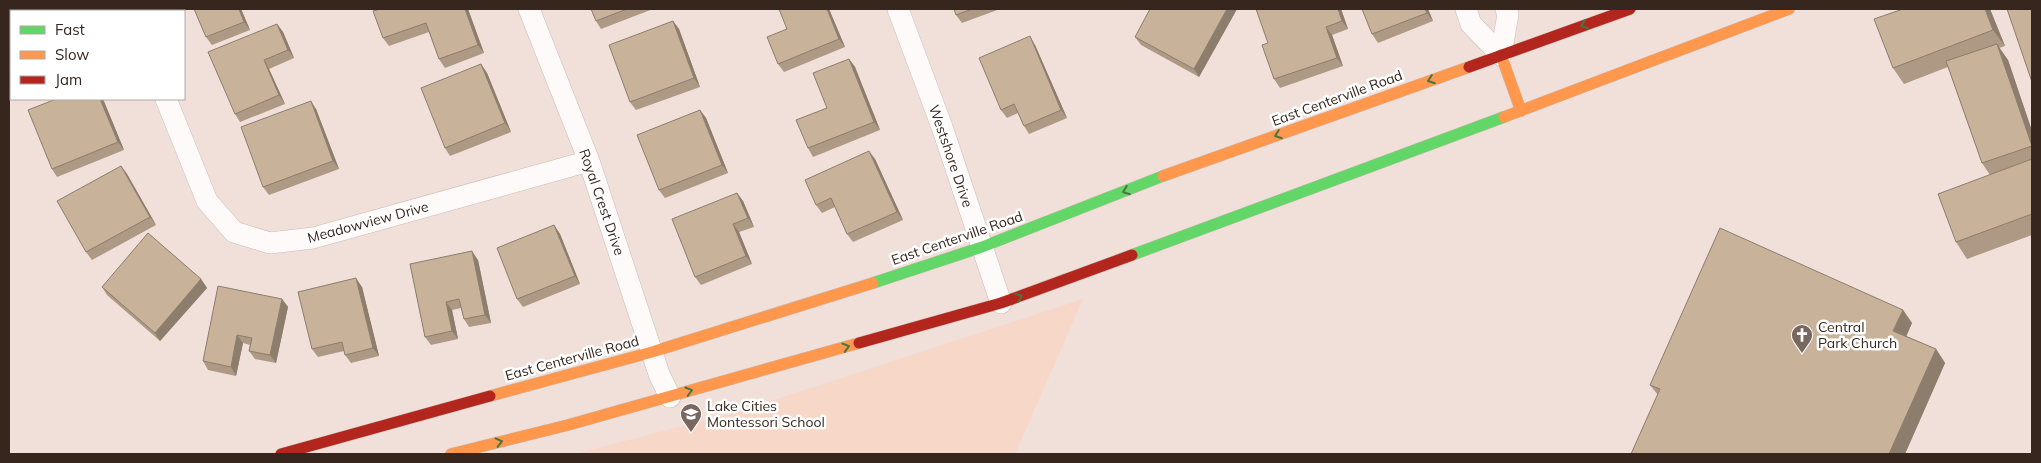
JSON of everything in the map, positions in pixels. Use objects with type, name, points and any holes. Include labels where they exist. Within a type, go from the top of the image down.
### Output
[{"type":"main road","name":"East Centerville Road","points":[[281,454],[652,352],[812,303],[982,247],[1161,177],[1630,9]]},
{"type":"main road","points":[[451,454],[670,397],[1001,303],[1521,111],[1789,9]]},
{"type":"main road","points":[[1501,55],[1521,111]]},
{"type":"street","name":"Royal Crest Drive","points":[[529,9],[589,160],[652,352],[670,397]]},
{"type":"street","name":"Westshore Drive","points":[[898,9],[942,127],[1001,303]]},
{"type":"street","points":[[1466,9],[1471,24],[1501,55]]},
{"type":"street","points":[[1501,55],[1508,14],[1506,9]]},
{"type":"street","name":"Meadowview Drive","points":[[166,100],[207,201],[234,232],[270,243],[313,238],[589,160]]},
{"type":"shaded area","points":[[1083,299],[1015,454],[574,454],[737,412]]},
{"type":"building","points":[[194,9],[239,9],[244,22],[206,37]]},
{"type":"building","points":[[380,9],[465,9],[478,45],[439,59],[426,23],[383,38],[373,11]]},
{"type":"building","points":[[591,9],[627,9],[596,21]]},
{"type":"building","points":[[779,9],[827,9],[839,39],[778,64],[767,37],[787,29]]},
{"type":"building","points":[[954,9],[972,9],[956,15]]},
{"type":"building","points":[[1150,9],[1227,9],[1194,69],[1135,37]]},
{"type":"building","points":[[1256,9],[1338,9],[1342,21],[1326,27],[1337,58],[1274,79],[1262,45],[1268,43]]},
{"type":"building","points":[[1362,9],[1425,9],[1427,13],[1372,34]]},
{"type":"building","points":[[1903,9],[1985,9],[1993,30],[1893,68],[1874,19]]},
{"type":"building","points":[[2007,9],[2032,9],[2032,82]]},
{"type":"building","points":[[673,21],[694,78],[630,102],[609,45]]},
{"type":"building","points":[[277,24],[288,50],[264,60],[279,95],[235,114],[208,52]]},
{"type":"building","points":[[1030,36],[1061,110],[1024,126],[1014,104],[1001,110],[979,58]]},
{"type":"building","points":[[1997,44],[2032,146],[1982,163],[1946,61]]},
{"type":"building","points":[[849,59],[874,122],[808,148],[796,120],[827,108],[813,73]]},
{"type":"building","points":[[481,64],[505,123],[445,148],[421,88]]},
{"type":"building","points":[[53,100],[100,100],[118,142],[52,169],[28,110]]},
{"type":"building","points":[[311,101],[333,161],[263,187],[241,127]]},
{"type":"building","points":[[700,110],[722,165],[659,190],[637,135]]},
{"type":"building","points":[[869,151],[897,212],[847,234],[831,198],[816,205],[805,180]]},
{"type":"building","points":[[2032,159],[2032,214],[1956,242],[1938,194]]},
{"type":"building","points":[[121,166],[150,217],[86,252],[57,201]]},
{"type":"building","points":[[737,193],[748,218],[733,224],[746,256],[695,277],[672,219]]},
{"type":"building","points":[[554,225],[575,276],[517,299],[497,248]]},
{"type":"building","name":"Central Park Church","points":[[1720,228],[1903,310],[1893,331],[1936,349],[1889,454],[1631,454],[1660,389],[1650,385]]},
{"type":"building","points":[[148,233],[201,279],[155,333],[102,287]]},
{"type":"building","points":[[472,251],[485,315],[464,319],[459,299],[446,302],[452,331],[425,337],[410,264]]},
{"type":"building","points":[[356,278],[373,348],[345,355],[342,342],[312,349],[298,292]]},
{"type":"building","points":[[218,286],[282,299],[270,355],[249,351],[252,338],[237,335],[231,367],[203,361]]},
{"type":"traffic: fast","points":[[1132,255],[1504,117]]},
{"type":"traffic: fast","points":[[873,283],[982,247],[1163,176]]},
{"type":"traffic: slow","points":[[1504,117],[1789,9]]},
{"type":"traffic: slow","points":[[1501,55],[1521,111]]},
{"type":"traffic: slow","points":[[1163,176],[1469,67]]},
{"type":"traffic: slow","points":[[490,396],[652,352],[873,283]]},
{"type":"traffic: slow","points":[[451,454],[568,425],[859,343]]},
{"type":"traffic: jam","points":[[1469,67],[1630,9]]},
{"type":"traffic: jam","points":[[859,343],[1001,303],[1132,255]]},
{"type":"traffic: jam","points":[[281,454],[490,396]]},
{"type":"place","name":"Central Park Church","points":[[1802,354]]},
{"type":"place","name":"Lake Cities Montessori School","points":[[691,433]]}]
